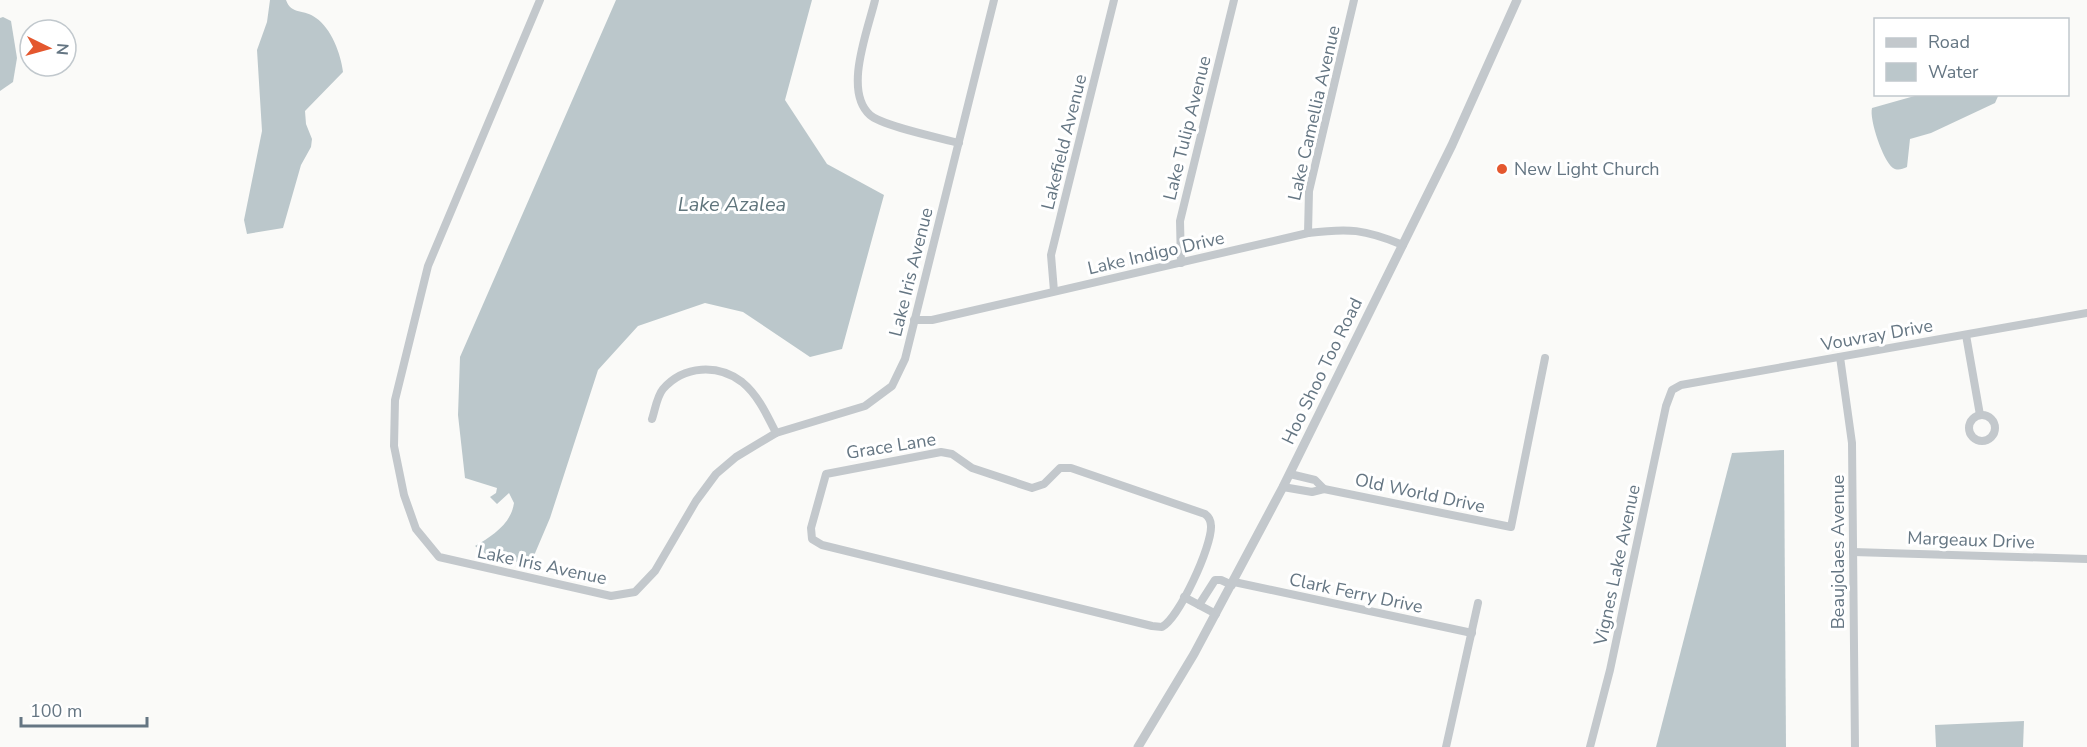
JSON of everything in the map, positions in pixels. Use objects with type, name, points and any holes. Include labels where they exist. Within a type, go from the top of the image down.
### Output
[{"type":"street","name":"Lake Iris Avenue","points":[[540,0],[428,266],[395,400],[394,446],[404,495],[416,529],[439,557],[611,596],[635,592],[655,571],[696,501],[716,474],[736,457],[776,433],[865,406],[882,396],[892,386],[905,360],[994,0]]},
{"type":"street","points":[[875,0],[858,72],[857,88],[861,104],[871,117],[959,143]]},
{"type":"street","name":"Lakefield Avenue","points":[[1054,291],[1051,255],[1114,0]]},
{"type":"street","name":"Lake Tulip Avenue","points":[[1181,263],[1180,221],[1234,0]]},
{"type":"street","name":"Lake Camellia Avenue","points":[[1308,233],[1309,190],[1354,0]]},
{"type":"street","name":"Hoo Shoo Too Road","points":[[1138,747],[1233,584],[1290,474],[1477,92],[1517,0]]},
{"type":"street","name":"Lake Indigo Drive","points":[[914,320],[932,320],[1308,233],[1341,229],[1371,232],[1403,245]]},
{"type":"street","name":"Vouvray Drive","points":[[1672,390],[1681,385],[2087,313]]},
{"type":"street","points":[[1966,335],[1980,415]]},
{"type":"street","name":"Beaujolaes Avenue","points":[[1840,357],[1852,434],[1854,747]]},
{"type":"street","name":"Old World Drive","points":[[1283,487],[1312,492],[1324,489],[1511,527],[1545,358]]},
{"type":"street","points":[[652,419],[662,390],[676,378],[700,368],[724,371],[744,383],[761,404],[776,433]]},
{"type":"street","name":"Vignes Lake Avenue","points":[[1590,747],[1610,670],[1666,406],[1672,390]]},
{"type":"street","name":"Grace Lane","points":[[941,452],[952,454],[972,468],[1032,488],[1044,484],[1060,468],[1071,468],[1208,516],[1211,524],[1210,534],[1184,597],[1170,622],[1158,627],[818,544],[812,539],[810,531],[822,481],[826,474],[835,471],[941,452]]},
{"type":"street","name":"Old World Drive","points":[[1290,474],[1315,480],[1324,489]]},
{"type":"street","name":"Margeaux Drive","points":[[1853,552],[2087,559]]},
{"type":"street","points":[[1198,605],[1215,580],[1233,584]]},
{"type":"street","name":"Clark Ferry Drive","points":[[1233,584],[1472,633]]},
{"type":"street","points":[[1184,597],[1216,614]]},
{"type":"street","points":[[1446,747],[1478,603]]},
{"type":"water","points":[[270,0],[286,0],[291,8],[312,15],[321,22],[334,42],[343,72],[305,111],[306,124],[312,139],[311,147],[301,165],[283,228],[247,234],[244,220],[262,131],[257,50],[267,22]]},
{"type":"water","name":"Lake Azalea","points":[[616,0],[812,0],[785,100],[827,164],[884,195],[842,349],[810,357],[743,312],[705,303],[638,326],[598,370],[550,518],[530,565],[486,554],[475,546],[494,534],[505,523],[514,503],[509,493],[497,504],[490,497],[496,493],[497,488],[465,478],[458,415],[460,357]]},
{"type":"water","points":[[0,18],[11,21],[17,58],[13,82],[0,91]]},
{"type":"water","points":[[1914,96],[1998,96],[1995,103],[1931,133],[1910,139],[1907,167],[1900,169],[1895,169],[1889,164],[1881,149],[1872,108]]},
{"type":"water","points":[[1784,450],[1786,747],[1656,747],[1732,453]]},
{"type":"water","points":[[2024,721],[2023,747],[1936,747],[1935,725]]},
{"type":"place","name":"New Light Church","points":[[1502,169]]}]
